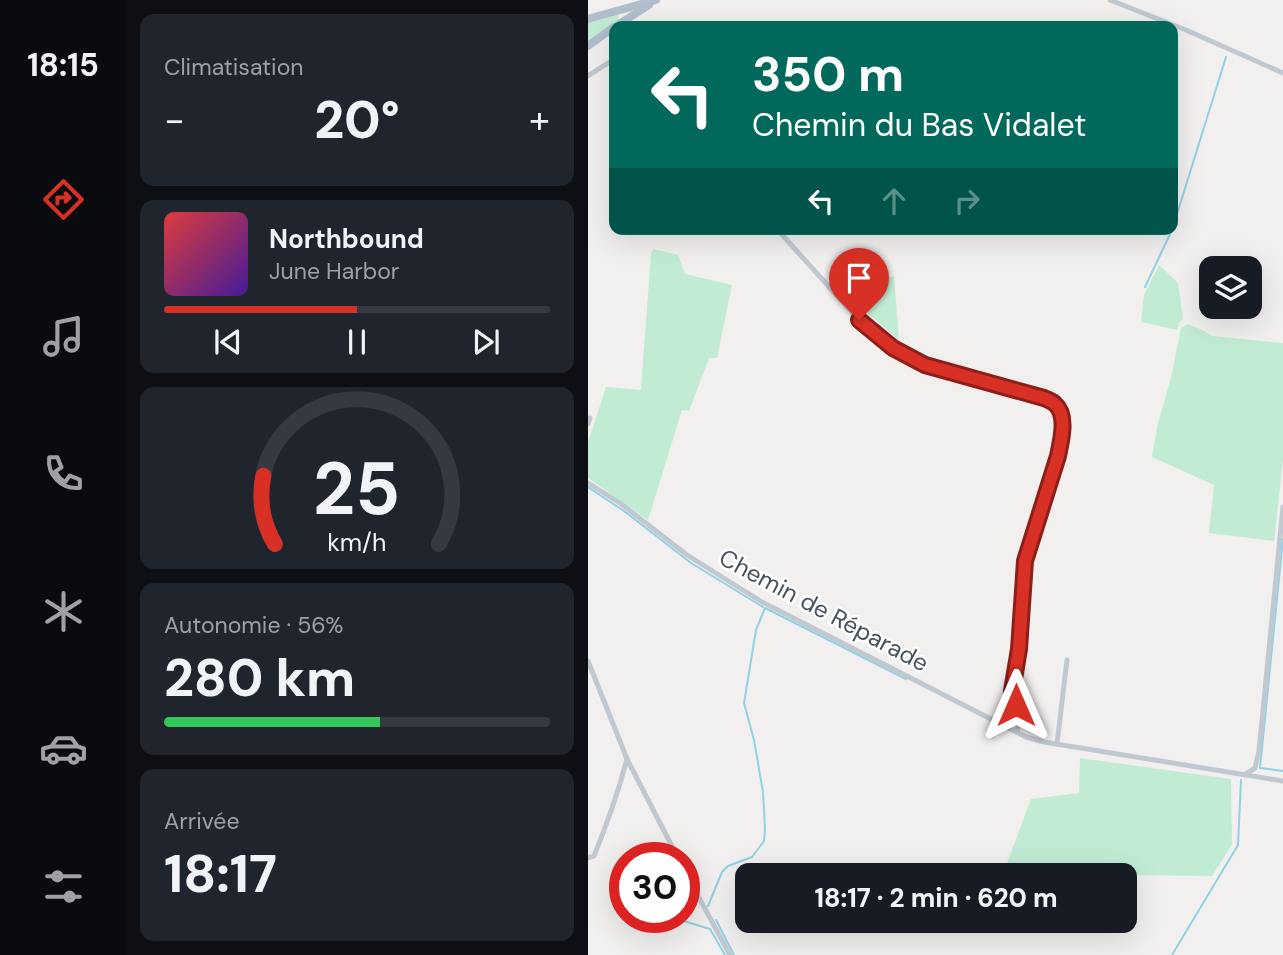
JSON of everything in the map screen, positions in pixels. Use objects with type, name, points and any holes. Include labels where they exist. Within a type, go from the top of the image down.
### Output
[{"type":"main road","points":[[588,19],[656,0]]},
{"type":"main road","points":[[624,21],[656,0]]},
{"type":"main road","points":[[588,46],[609,31]]},
{"type":"street","points":[[1110,0],[1163,21]]},
{"type":"street","points":[[1178,27],[1283,73]]},
{"type":"street","points":[[588,76],[609,62]]},
{"type":"street","points":[[782,235],[859,320],[893,348],[925,365],[1044,398],[1055,404],[1062,414],[1058,456],[1025,561],[1019,649],[1012,691],[1019,719],[1017,732]]},
{"type":"street","name":"Chemin de Réparade","points":[[588,483],[620,503],[687,555],[762,602],[1026,737],[1283,781]]},
{"type":"street","points":[[1244,775],[1255,768],[1259,751],[1283,507]]},
{"type":"street","points":[[1057,744],[1068,660]]},
{"type":"street","points":[[588,661],[626,759],[670,842]]},
{"type":"street","points":[[588,858],[594,856],[618,792],[626,759]]},
{"type":"street","points":[[700,900],[730,955]]},
{"type":"green space","points":[[618,15],[619,20],[609,21],[609,27],[588,42],[588,23]]},
{"type":"green space","points":[[654,249],[678,255],[685,274],[732,285],[717,358],[709,358],[689,411],[682,410],[648,520],[588,478],[588,442],[606,387],[641,390],[651,253]]},
{"type":"green space","points":[[1159,265],[1178,283],[1183,319],[1177,330],[1141,322],[1144,295]]},
{"type":"green space","points":[[894,276],[899,340],[842,291]]},
{"type":"green space","points":[[1187,324],[1213,336],[1283,343],[1283,460],[1274,541],[1209,533],[1214,485],[1152,457],[1181,328]]},
{"type":"green space","points":[[1080,758],[1231,779],[1232,845],[1212,876],[1137,875],[1137,863],[1007,863],[1031,799],[1079,793]]},
{"type":"waterway","points":[[1178,211],[1226,57]]},
{"type":"waterway","points":[[1145,287],[1170,235]]},
{"type":"waterway","points":[[588,487],[691,563],[763,607]]},
{"type":"waterway","points":[[1283,539],[1260,768],[1283,771]]},
{"type":"waterway","points":[[708,906],[722,872],[728,866],[752,857],[764,841],[763,792],[744,703],[756,630],[765,608],[906,679]]},
{"type":"waterway","points":[[1172,955],[1238,845],[1241,780]]},
{"type":"waterway","points":[[716,920],[734,955]]},
{"type":"waterway","points":[[700,926],[710,929],[725,955]]},
{"type":"route","points":[[859,320],[893,348],[925,365],[1044,398],[1055,404],[1062,414],[1058,456],[1025,561],[1019,649],[1012,691],[1016,705]]}]
